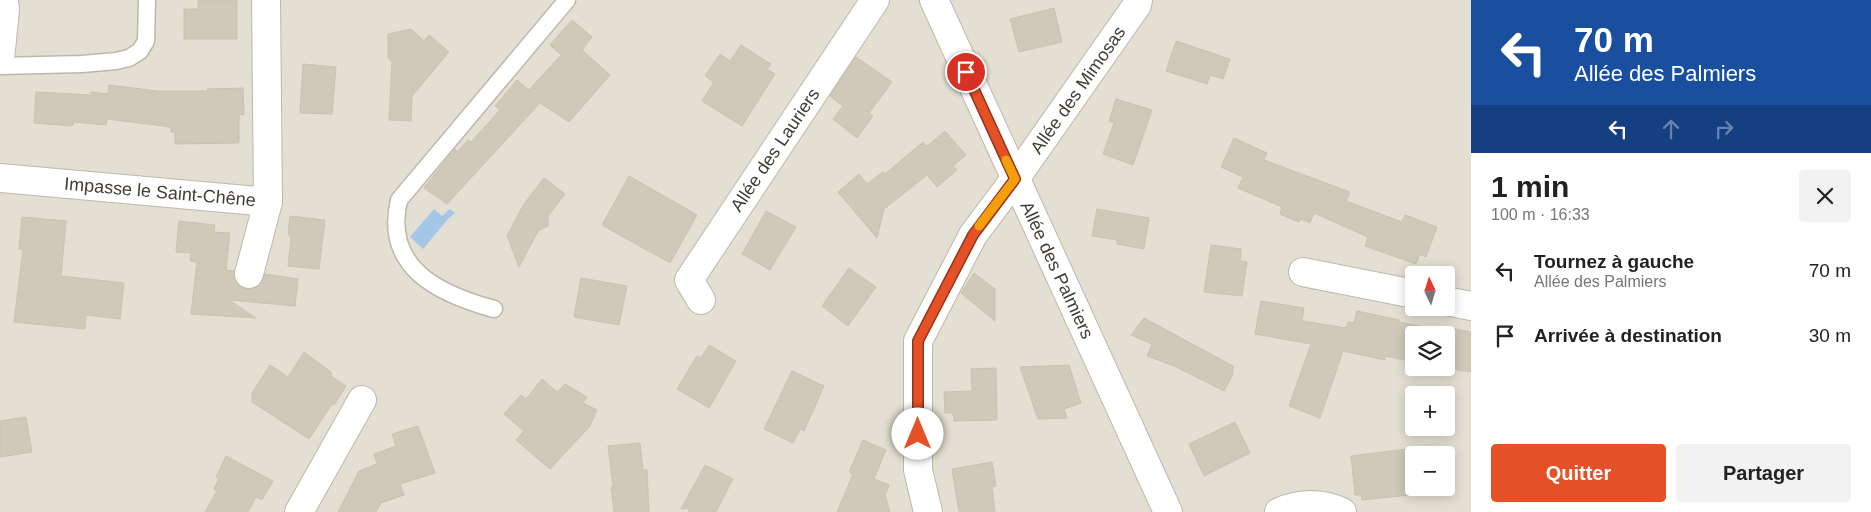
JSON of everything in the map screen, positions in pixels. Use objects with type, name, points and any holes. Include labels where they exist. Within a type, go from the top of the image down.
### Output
[{"type":"street","points":[[0,59],[5,10],[4,0]]},
{"type":"street","name":"Impasse le Saint-Chêne","points":[[0,178],[268,202],[266,0]]},
{"type":"street","name":"Allée des Lauriers","points":[[701,300],[689,280],[875,0]]},
{"type":"street","name":"Allée des Palmiers","points":[[934,0],[1168,512]]},
{"type":"street","name":"Allée des Mimosas","points":[[928,512],[918,470],[918,341],[973,235],[1138,5],[1138,0]]},
{"type":"street","points":[[249,274],[268,202]]},
{"type":"street","points":[[1303,272],[1405,292]]},
{"type":"street","points":[[1455,303],[1471,306]]},
{"type":"street","points":[[299,512],[362,400]]},
{"type":"street","points":[[1279,512],[1295,505],[1318,505],[1342,512]]},
{"type":"lane","points":[[0,66],[90,63],[129,58],[140,51],[146,42],[147,0]]},
{"type":"lane","points":[[494,309],[468,302],[418,274],[402,254],[396,213],[399,200],[567,0]]},
{"type":"shaded area","points":[[0,0],[1471,0],[1471,512],[0,512]]},
{"type":"water","points":[[434,209],[442,216],[450,209],[455,213],[423,249],[410,237]]},
{"type":"building","points":[[198,0],[237,0],[237,39],[184,39],[184,9],[198,9]]},
{"type":"building","points":[[1054,8],[1062,42],[1019,52],[1010,19]]},
{"type":"building","points":[[572,20],[592,37],[582,50],[610,75],[569,122],[540,103],[447,204],[424,188],[455,149],[457,152],[468,140],[471,142],[500,110],[495,106],[517,80],[529,90],[561,55],[550,45]]},
{"type":"building","points":[[411,29],[424,41],[429,35],[449,52],[412,96],[411,121],[389,120],[392,62],[388,58],[388,34]]},
{"type":"building","points":[[1176,41],[1230,59],[1223,79],[1210,75],[1207,84],[1166,71]]},
{"type":"building","points":[[741,45],[771,64],[767,69],[775,74],[742,126],[702,101],[714,82],[705,76],[720,54],[730,61]]},
{"type":"building","points":[[856,57],[892,82],[869,113],[873,116],[857,138],[833,119],[843,106],[830,96]]},
{"type":"building","points":[[303,64],[336,67],[332,114],[300,113]]},
{"type":"building","points":[[109,85],[157,91],[207,91],[207,89],[243,88],[244,115],[239,114],[239,143],[175,144],[175,132],[171,132],[171,127],[107,119],[106,125],[74,122],[72,126],[34,123],[36,92],[91,95],[91,92],[108,94]]},
{"type":"building","points":[[1116,99],[1152,110],[1133,165],[1103,154],[1114,123],[1109,121]]},
{"type":"building","points":[[945,131],[966,155],[953,166],[957,170],[937,187],[927,175],[884,209],[877,238],[838,192],[859,174],[867,184],[883,172],[885,174],[923,142],[927,146]]},
{"type":"building","points":[[1234,138],[1267,153],[1264,160],[1350,192],[1346,201],[1402,222],[1405,215],[1437,227],[1426,257],[1420,254],[1416,264],[1365,246],[1368,237],[1314,213],[1310,223],[1301,219],[1299,222],[1280,214],[1282,207],[1238,188],[1243,177],[1221,167]]},
{"type":"building","points":[[629,176],[697,215],[670,263],[602,225]]},
{"type":"building","points":[[544,178],[565,194],[548,216],[548,226],[538,231],[519,267],[507,236],[524,204]]},
{"type":"building","points":[[1097,209],[1149,218],[1144,249],[1117,244],[1117,240],[1092,236]]},
{"type":"building","points":[[766,211],[796,227],[770,270],[742,254]]},
{"type":"building","points":[[290,216],[325,220],[319,269],[288,266],[291,238],[288,233]]},
{"type":"building","points":[[22,217],[66,221],[61,276],[124,283],[120,319],[86,315],[85,329],[14,322],[23,249],[19,249]]},
{"type":"building","points":[[179,221],[215,225],[214,232],[230,233],[226,270],[234,271],[234,279],[238,285],[245,289],[253,289],[260,285],[265,274],[298,279],[295,306],[229,300],[256,318],[191,314],[197,262],[190,261],[191,253],[176,252]]},
{"type":"building","points":[[1211,245],[1241,249],[1240,261],[1247,262],[1242,296],[1204,292]]},
{"type":"building","points":[[849,268],[876,287],[848,326],[822,306]]},
{"type":"building","points":[[974,273],[995,289],[995,321],[961,293]]},
{"type":"building","points":[[581,278],[627,286],[619,325],[574,317]]},
{"type":"building","points":[[1261,301],[1304,308],[1302,321],[1346,328],[1348,322],[1354,323],[1357,311],[1417,326],[1405,326],[1405,360],[1385,356],[1385,360],[1343,351],[1320,418],[1289,406],[1311,344],[1255,334]]},
{"type":"building","points":[[1144,318],[1233,366],[1233,374],[1224,391],[1174,366],[1147,356],[1152,344],[1131,335]]},
{"type":"building","points":[[1455,329],[1471,332],[1471,372],[1455,369]]},
{"type":"building","points":[[709,345],[736,361],[709,408],[677,389],[697,356],[701,358]]},
{"type":"building","points":[[304,352],[331,372],[332,377],[346,386],[309,439],[252,402],[252,393],[270,365],[288,377]]},
{"type":"building","points":[[1069,365],[1081,403],[1064,409],[1067,418],[1038,419],[1020,367]]},
{"type":"building","points":[[996,368],[997,420],[954,421],[953,413],[945,413],[944,392],[972,391],[971,369]]},
{"type":"building","points":[[792,371],[824,386],[804,431],[800,429],[793,443],[764,429]]},
{"type":"building","points":[[542,379],[557,392],[565,384],[587,397],[583,403],[597,410],[590,426],[550,469],[516,440],[524,431],[504,414],[521,395],[526,399]]},
{"type":"building","points":[[26,417],[32,452],[0,457],[0,421]]},
{"type":"building","points":[[1235,422],[1250,453],[1204,476],[1189,444]]},
{"type":"building","points":[[418,426],[435,473],[400,484],[404,495],[381,503],[376,512],[338,512],[359,471],[377,464],[374,454],[396,446],[392,434]]},
{"type":"building","points":[[863,440],[886,450],[874,479],[889,485],[885,495],[890,512],[837,512],[853,474],[849,472]]},
{"type":"building","points":[[640,443],[643,470],[647,470],[649,512],[614,512],[608,446]]},
{"type":"building","points":[[1405,449],[1405,495],[1362,500],[1361,495],[1355,495],[1351,456]]},
{"type":"building","points":[[226,456],[273,481],[262,500],[256,497],[248,512],[205,512],[217,491],[214,489],[219,478],[216,477]]},
{"type":"building","points":[[992,462],[996,486],[992,487],[995,512],[959,512],[952,469]]},
{"type":"building","points":[[705,465],[733,479],[716,512],[688,512],[690,508],[681,509]]},
{"type":"slow traffic","points":[[979,226],[1015,179],[1006,160]]},
{"type":"route","points":[[918,434],[918,341],[973,235],[1015,179],[966,72]]}]
